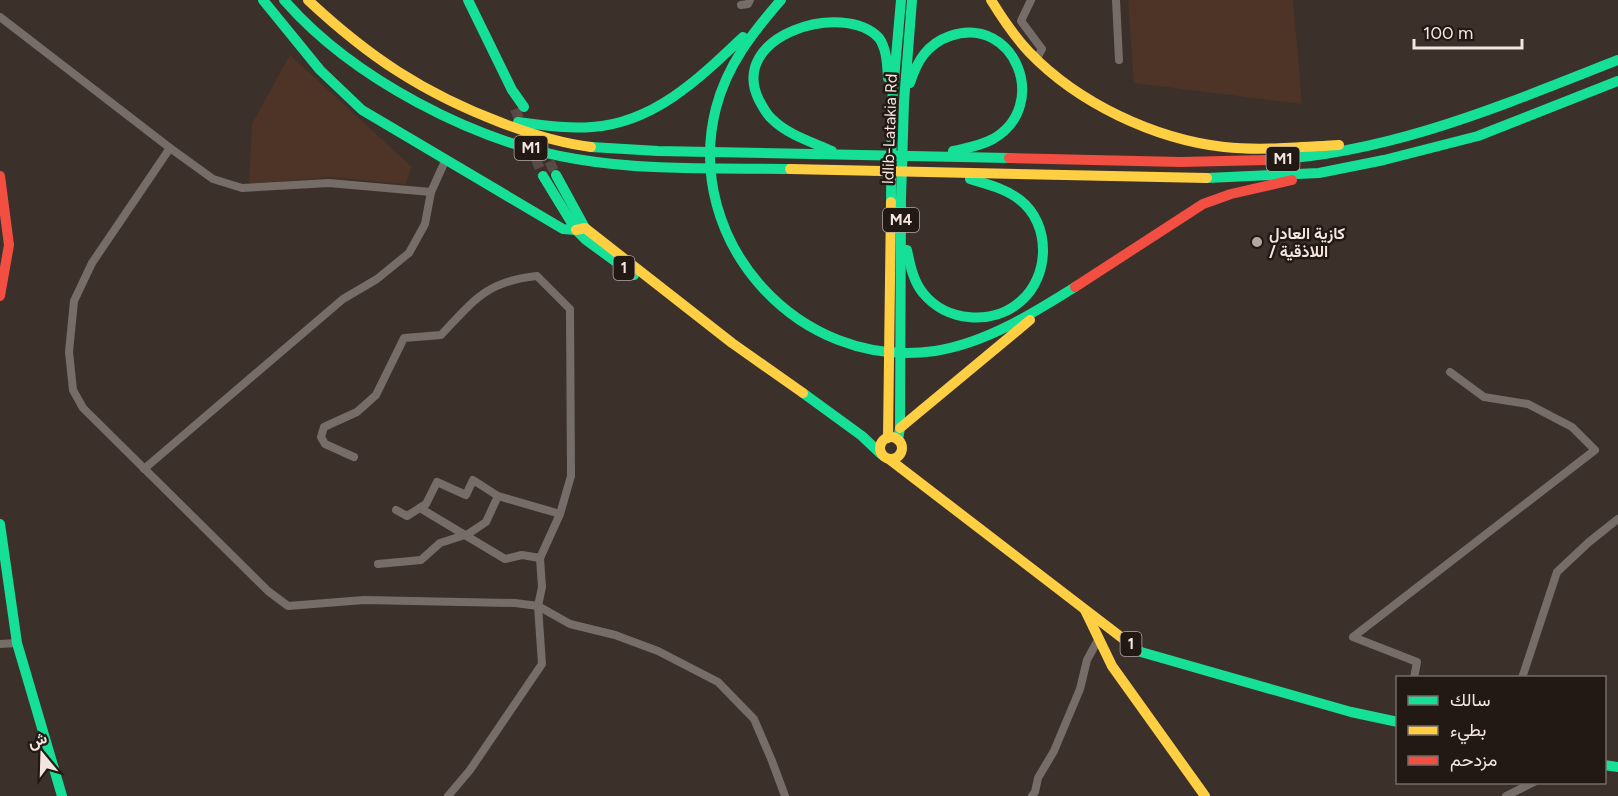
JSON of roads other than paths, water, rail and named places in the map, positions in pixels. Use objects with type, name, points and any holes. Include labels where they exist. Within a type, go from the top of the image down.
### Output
[{"type":"main road","points":[[263,0],[320,70],[362,110],[563,229],[581,229]]},
{"type":"main road","name":"M1","points":[[284,0],[336,49],[402,95],[503,140],[565,157],[605,163],[852,172],[1184,179],[1319,173],[1384,160],[1478,136],[1618,81]]},
{"type":"main road","name":"M1","points":[[308,0],[342,32],[423,88],[461,107],[513,128],[559,141],[609,148],[1264,161],[1319,156],[1380,144],[1464,119],[1618,60]]},
{"type":"main road","points":[[468,0],[519,108]]},
{"type":"main road","points":[[495,120],[551,126],[594,127],[635,116],[667,102],[689,87],[781,0]]},
{"type":"main road","points":[[781,0],[747,40],[734,60],[724,83],[712,124],[709,161],[715,201],[725,230],[739,256],[752,277],[772,299],[792,316],[819,333],[866,349],[895,352],[925,351],[975,340],[1008,325],[1058,297],[1177,219],[1213,200],[1319,173]]},
{"type":"main road","name":"Idlib-Latakia Rd","points":[[890,439],[892,102],[901,0]]},
{"type":"main road","name":"Idlib-Latakia Rd","points":[[890,439],[900,428],[901,198],[904,102],[912,0]]},
{"type":"main road","points":[[991,0],[1011,33],[1036,58],[1078,92],[1106,109],[1168,134],[1207,144],[1262,148],[1380,144]]},
{"type":"main road","points":[[840,10],[856,17],[881,41],[885,53],[892,102]]},
{"type":"main road","points":[[775,27],[764,40],[755,58],[752,76],[755,93],[766,112],[780,125],[840,154]]},
{"type":"main road","points":[[904,102],[914,69],[924,53],[937,42],[956,34],[968,32],[982,34],[998,41],[1020,67],[1024,85],[1021,103],[1017,116],[1006,130],[991,140],[933,156]]},
{"type":"main road","points":[[901,198],[912,274],[923,294],[940,308],[962,317],[985,318],[1004,312],[1021,301],[1034,285],[1042,267],[1044,247],[1039,225],[1028,207],[1010,193],[987,184],[932,173]]},
{"type":"main road","points":[[556,175],[581,229]]},
{"type":"main road","points":[[0,176],[9,245],[0,296]]},
{"type":"main road","points":[[543,177],[581,229]]},
{"type":"main road","name":"1","points":[[581,229],[586,240],[658,293],[676,300],[862,436],[885,457],[1141,652],[1396,722]]},
{"type":"main road","points":[[900,428],[1058,297]]},
{"type":"main road","name":"1","points":[[862,436],[890,439]]},
{"type":"main road","points":[[901,451],[898,457],[885,457],[880,447],[890,439],[901,445],[910,474]]},
{"type":"main road","points":[[0,524],[17,643],[62,796]]},
{"type":"main road","points":[[1085,610],[1112,666],[1205,796]]},
{"type":"street","points":[[741,5],[748,4],[750,0]]},
{"type":"street","points":[[1031,0],[1022,21],[1042,49],[1036,58]]},
{"type":"street","points":[[1116,0],[1119,60]]},
{"type":"street","points":[[0,17],[213,179],[242,188],[329,183],[431,192]]},
{"type":"street","points":[[170,148],[92,263],[74,301],[69,352],[73,390],[83,408],[268,591],[288,606],[364,600],[515,603],[538,606],[570,624],[615,635],[658,651],[718,682],[754,719],[785,796]]},
{"type":"street","points":[[144,469],[343,299],[377,279],[409,252],[424,224],[431,192],[446,159]]},
{"type":"street","points":[[354,456],[325,444],[321,437],[324,427],[357,412],[376,395],[404,338],[441,335],[476,298],[515,278],[537,276],[570,309],[571,476],[560,514],[540,558],[542,586],[538,606],[542,664],[470,770],[448,796]]},
{"type":"street","points":[[1414,676],[1417,662],[1353,637],[1594,450],[1572,427],[1528,404],[1484,397],[1450,372]]},
{"type":"street","points":[[396,510],[407,516],[426,504],[437,482],[466,495],[473,480],[498,496],[560,514]]},
{"type":"street","points":[[378,564],[421,560],[440,543],[468,534],[486,522],[498,496]]},
{"type":"street","points":[[420,507],[468,534],[505,559],[522,555],[540,558]]},
{"type":"street","points":[[1523,676],[1557,572],[1618,519]]},
{"type":"street","points":[[1032,796],[1038,778],[1054,751],[1080,689],[1087,660],[1099,638]]},
{"type":"street","points":[[0,644],[17,643]]},
{"type":"street","points":[[1509,795],[1532,784]]},
{"type":"tunnel","points":[[515,109],[523,128]]},
{"type":"tunnel","points":[[530,145],[543,176]]},
{"type":"tunnel","points":[[543,148],[556,175]]},
{"type":"place","name":"كازية العادل / اللاذقية","points":[[1257,242]]}]
